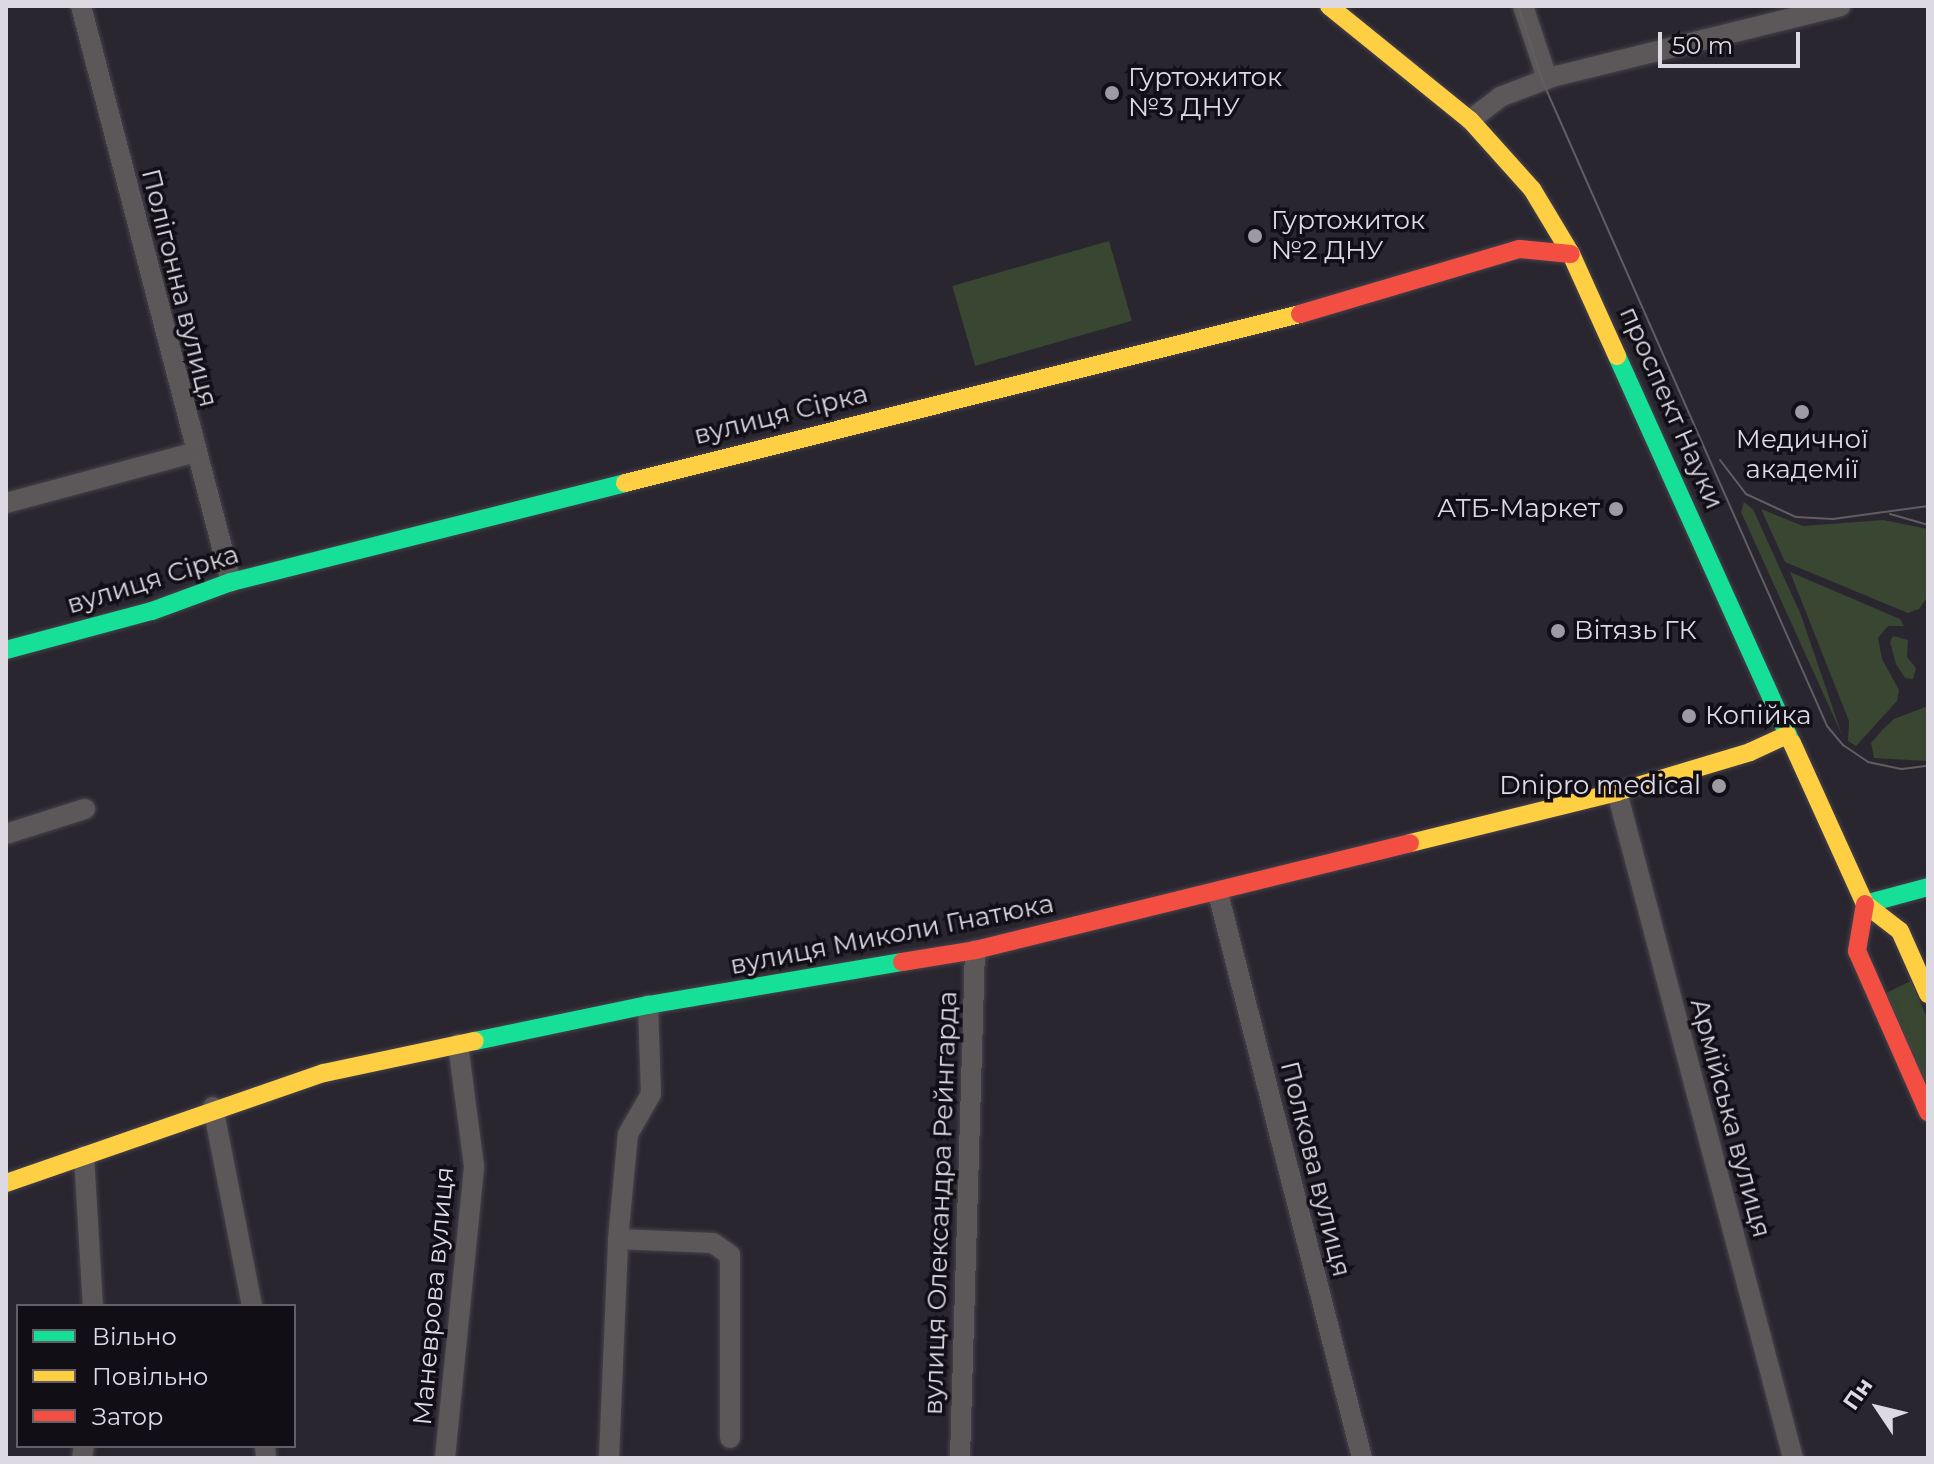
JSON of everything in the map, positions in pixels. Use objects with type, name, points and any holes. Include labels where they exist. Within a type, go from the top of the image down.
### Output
[{"type":"street","name":"Полігонна вулиця","points":[[81,6],[193,453],[231,582]]},
{"type":"street","name":"проспект Науки","points":[[1329,6],[1470,120],[1532,189],[1571,254],[1865,904],[1900,931],[1928,994]]},
{"type":"street","points":[[1523,6],[1547,78]]},
{"type":"street","points":[[1470,120],[1500,97],[1547,78],[1840,6]]},
{"type":"street","name":"вулиця Сірка","points":[[6,650],[152,611],[231,582],[1337,305],[1520,249],[1571,254]]},
{"type":"street","points":[[6,503],[193,453]]},
{"type":"street","name":"вулиця Миколи Гнатюка","points":[[6,1183],[213,1107],[324,1073],[648,1005],[975,950],[1218,893],[1617,792],[1750,752],[1787,735]]},
{"type":"street","name":"Армійська вулиця","points":[[1617,792],[1793,1458]]},
{"type":"street","points":[[6,834],[85,809]]},
{"type":"street","points":[[1928,887],[1865,904],[1857,951],[1928,1112]]},
{"type":"street","name":"Полкова вулиця","points":[[1218,893],[1362,1458]]},
{"type":"street","name":"вулиця Олександра Рейнгарда","points":[[960,1458],[975,950]]},
{"type":"street","points":[[609,1458],[618,1239],[628,1134],[651,1094],[648,1005]]},
{"type":"street","name":"Маневрова вулиця","points":[[445,1458],[474,1166],[458,1044]]},
{"type":"street","points":[[213,1107],[252,1304]]},
{"type":"street","points":[[84,1156],[93,1304]]},
{"type":"street","points":[[618,1239],[713,1243],[730,1255],[730,1438]]},
{"type":"green space","points":[[1109,241],[1132,321],[975,366],[952,286]]},
{"type":"green space","points":[[1744,502],[1753,509],[1801,615],[1842,735],[1741,512]]},
{"type":"green space","points":[[1761,509],[1803,526],[1883,520],[1928,529],[1928,596],[1919,609],[1908,613],[1785,562]]},
{"type":"green space","points":[[1790,572],[1900,619],[1904,626],[1888,626],[1878,638],[1882,659],[1899,690],[1897,701],[1856,746],[1848,741],[1849,721]]},
{"type":"green space","points":[[1893,636],[1908,640],[1907,657],[1916,668],[1913,679],[1905,678],[1896,664],[1890,642]]},
{"type":"green space","points":[[1928,706],[1928,761],[1874,758],[1871,743],[1883,729],[1894,719]]},
{"type":"green space","points":[[1911,981],[1928,1020],[1928,1089],[1886,993]]},
{"type":"tram line","points":[[1518,6],[1542,80],[1827,726],[1843,745],[1868,762],[1902,769],[1928,766]]},
{"type":"tram line","points":[[1720,460],[1746,494],[1796,517],[1833,519],[1928,506]]},
{"type":"tram line","points":[[1890,514],[1928,525]]},
{"type":"traffic: fast","points":[[1617,356],[1792,743]]},
{"type":"traffic: fast","points":[[6,650],[152,611],[231,582],[625,483]]},
{"type":"traffic: fast","points":[[1865,904],[1928,887]]},
{"type":"traffic: fast","points":[[475,1041],[648,1005],[902,962]]},
{"type":"traffic: slow","points":[[1329,6],[1470,120],[1532,189],[1571,254],[1617,356]]},
{"type":"traffic: slow","points":[[625,483],[1300,314]]},
{"type":"traffic: slow","points":[[1410,843],[1617,792],[1750,752],[1787,735]]},
{"type":"traffic: slow","points":[[1792,743],[1865,904],[1900,931],[1928,994]]},
{"type":"traffic: slow","points":[[6,1183],[324,1073],[475,1041]]},
{"type":"traffic: jam","points":[[1300,314],[1520,249],[1571,254]]},
{"type":"traffic: jam","points":[[902,962],[975,950],[1410,843]]},
{"type":"traffic: jam","points":[[1865,904],[1857,951],[1928,1112]]},
{"type":"place","name":"Гуртожиток №3 ДНУ","points":[[1112,93]]},
{"type":"place","name":"Гуртожиток №2 ДНУ","points":[[1255,236]]},
{"type":"place","name":"Медичної академії","points":[[1802,412]]},
{"type":"place","name":"АТБ-Маркет","points":[[1616,509]]},
{"type":"place","name":"Вітязь ГК","points":[[1558,631]]},
{"type":"place","name":"Копійка","points":[[1689,716]]},
{"type":"place","name":"Dnipro medical","points":[[1719,786]]}]
